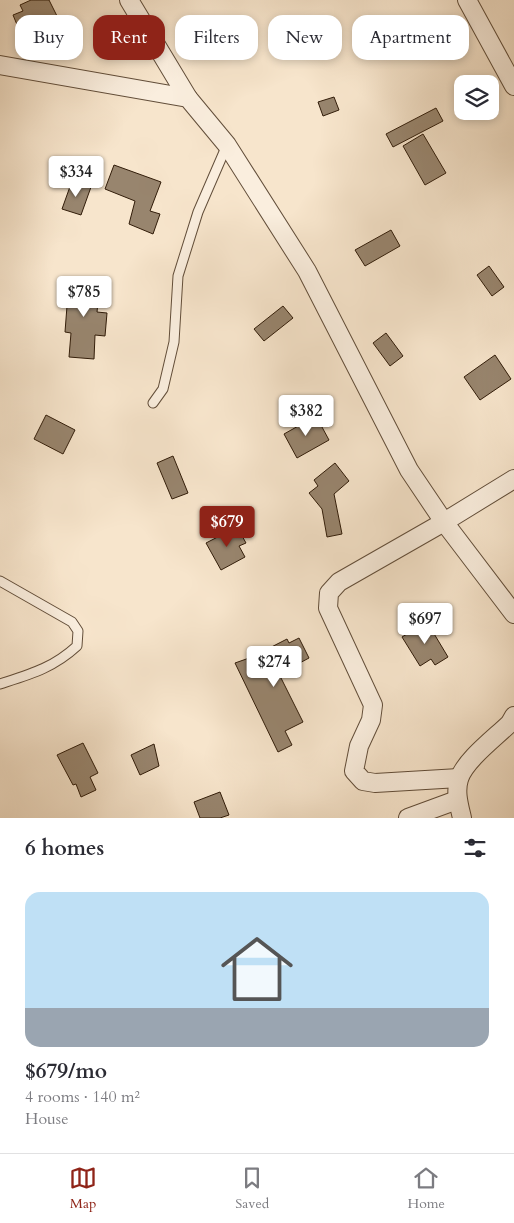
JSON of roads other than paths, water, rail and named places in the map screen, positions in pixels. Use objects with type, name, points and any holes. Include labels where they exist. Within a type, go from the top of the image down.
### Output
[{"type":"street","points":[[130,0],[188,98],[227,145],[307,271],[409,470],[444,522],[514,614]]},
{"type":"street","points":[[467,0],[514,86]]},
{"type":"street","points":[[0,65],[188,98]]},
{"type":"street","points":[[459,778],[374,783],[363,781],[354,771],[359,746],[371,720],[373,705],[369,692],[328,608],[329,593],[339,582],[444,522],[514,479]]},
{"type":"street","points":[[462,818],[457,800],[459,778],[468,764],[510,723],[514,716]]},
{"type":"street","points":[[408,818],[457,800]]},
{"type":"lane","points":[[153,403],[163,389],[174,342],[178,276],[198,212],[227,145]]},
{"type":"lane","points":[[0,581],[72,622],[78,631],[77,646],[62,660],[48,668],[0,684]]}]
